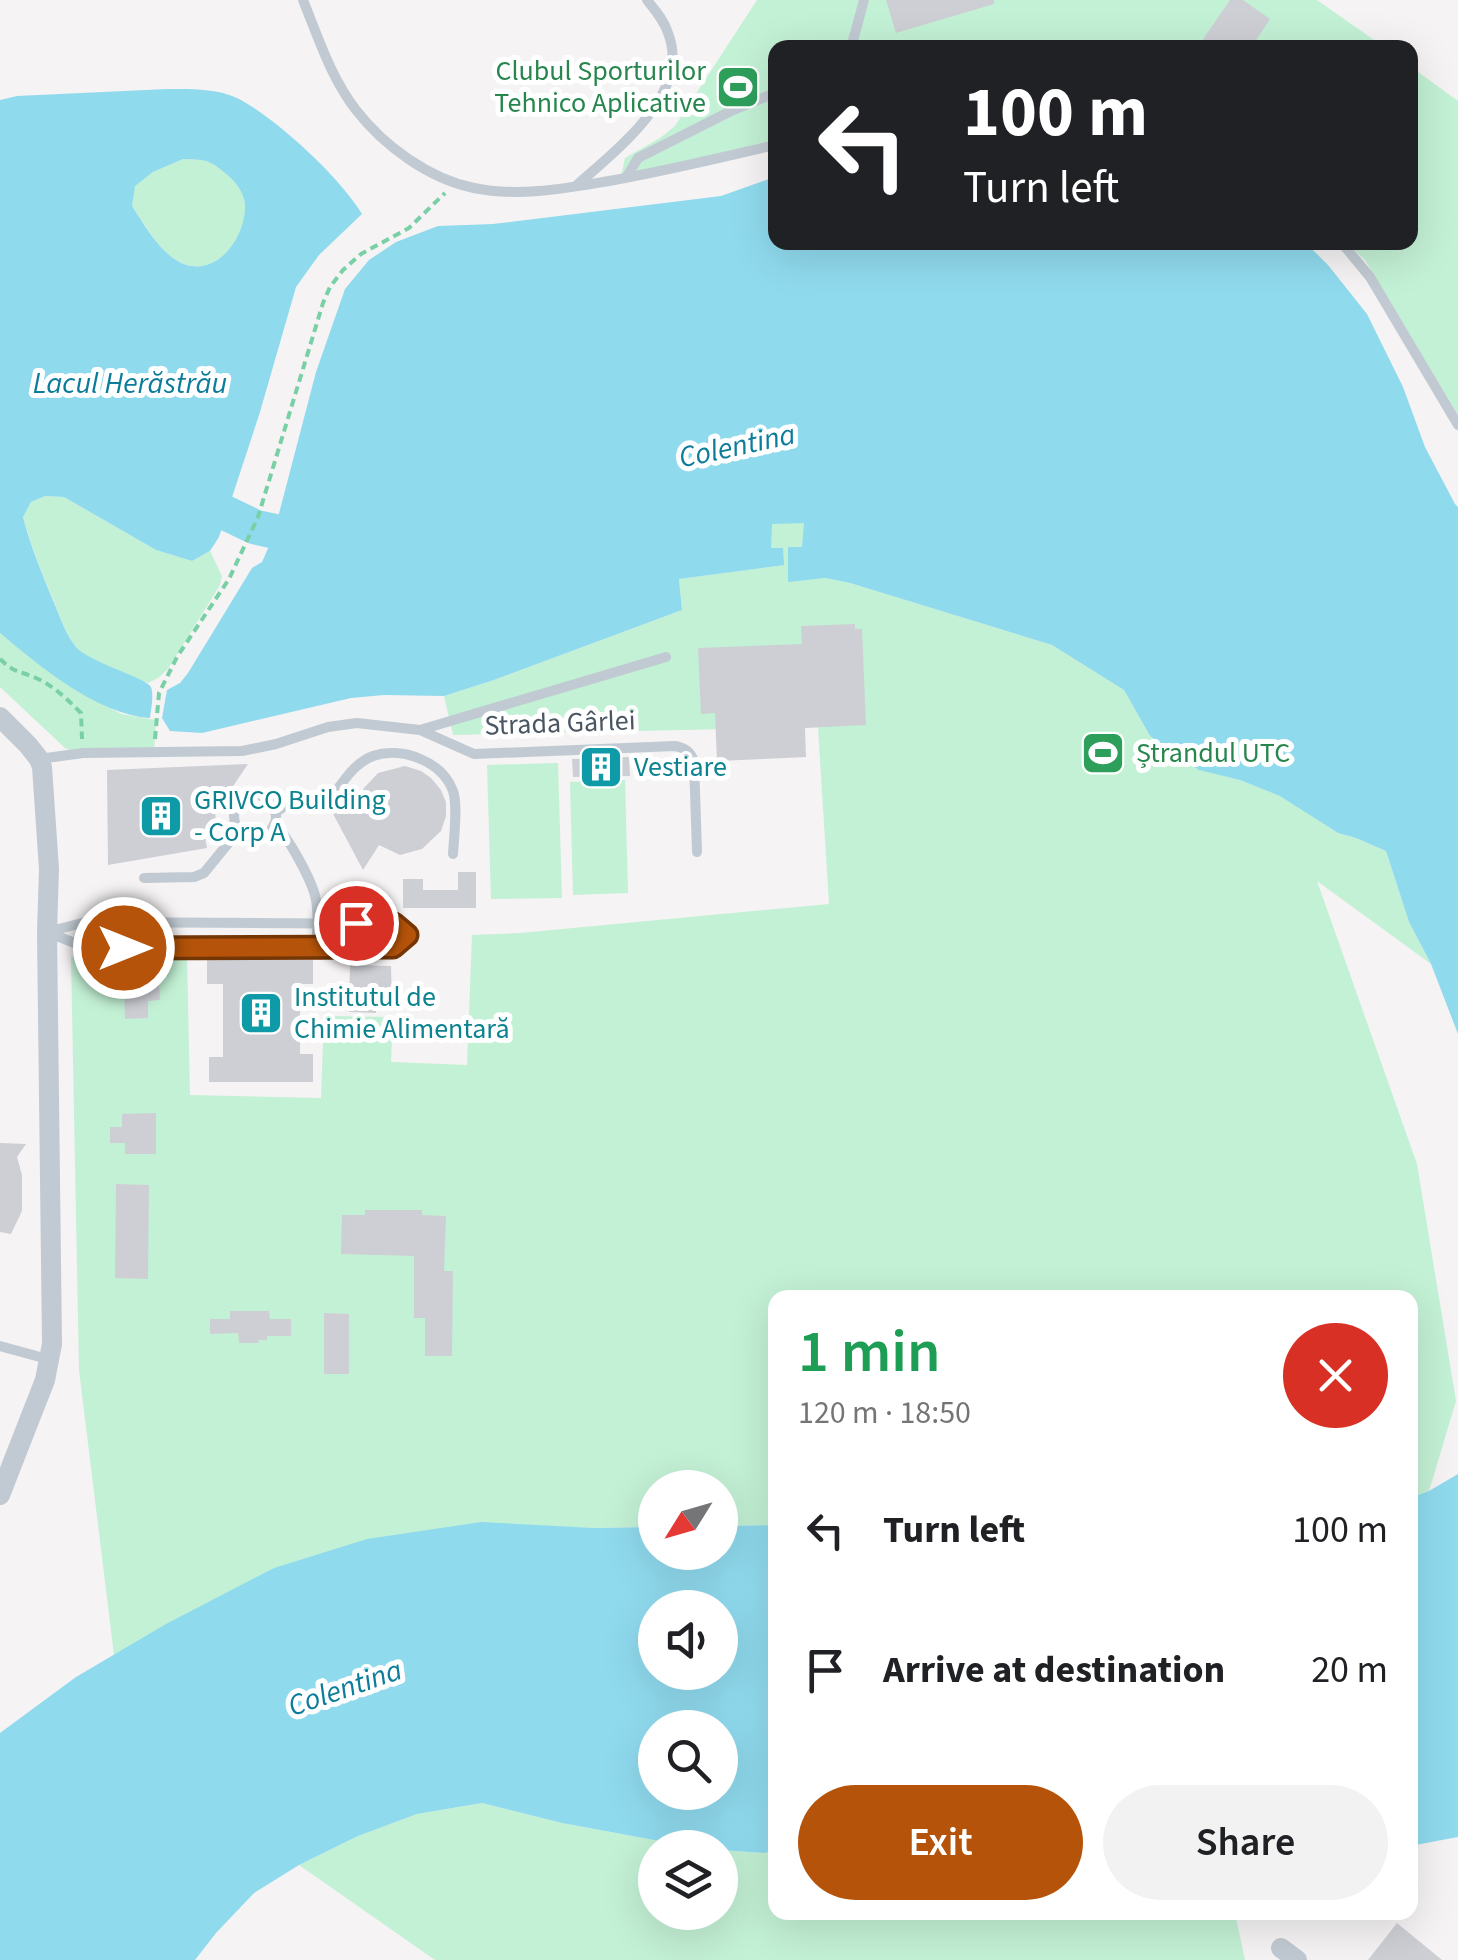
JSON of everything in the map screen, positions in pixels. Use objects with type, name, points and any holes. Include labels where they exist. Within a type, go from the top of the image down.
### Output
[{"type":"street","points":[[0,718],[39,759],[43,775],[49,868],[50,1360],[0,1495]]},
{"type":"lane","points":[[302,0],[331,68],[356,110],[388,144],[410,160],[474,188],[516,192],[575,187],[768,147]]},
{"type":"lane","points":[[575,187],[652,111],[667,86],[672,54],[670,37],[664,22],[646,0]]},
{"type":"lane","points":[[853,40],[864,0]]},
{"type":"lane","points":[[626,178],[638,158],[768,96]]},
{"type":"lane","points":[[1348,250],[1370,277],[1458,425]]},
{"type":"lane","points":[[420,730],[666,657]]},
{"type":"lane","name":"Strada Gârlei","points":[[39,759],[83,753],[242,752],[328,726],[357,723],[420,730],[474,754],[676,746],[684,748],[694,761],[697,852]]},
{"type":"lane","points":[[316,948],[315,894],[275,818],[270,802],[258,796],[246,798],[236,806],[234,819],[240,830],[259,837],[271,830],[275,818],[290,802],[334,794],[354,768],[372,756],[400,753],[434,766],[446,778],[454,793],[454,854]]},
{"type":"lane","points":[[144,878],[194,877],[204,873],[240,830]]},
{"type":"lane","points":[[86,922],[318,923],[394,924],[407,935],[393,947],[86,948],[48,932],[86,922]]},
{"type":"lane","points":[[198,948],[200,923]]},
{"type":"lane","points":[[0,1346],[50,1360]]},
{"type":"path","points":[[156,720],[159,693],[165,681],[229,580],[258,517],[330,286],[362,254],[423,217],[455,182]]},
{"type":"path","points":[[0,659],[12,670],[61,692],[81,713],[83,753]]},
{"type":"green space","name":"Clubul Sporturilor Tehnico Aplicative","points":[[757,0],[1317,0],[1374,40],[768,40],[768,142],[621,176],[625,158],[675,126]]},
{"type":"green space","points":[[1418,72],[1458,101],[1458,415],[1365,260],[1354,250],[1418,250]]},
{"type":"green space","points":[[183,159],[203,160],[216,166],[241,191],[245,205],[234,243],[214,262],[202,266],[189,266],[169,255],[132,206],[134,186],[153,172]]},
{"type":"green space","points":[[45,496],[64,497],[156,550],[192,561],[210,551],[222,576],[220,585],[168,669],[158,678],[148,683],[111,669],[84,655],[70,639],[23,517],[31,502]]},
{"type":"green space","points":[[771,523],[805,523],[802,547],[789,547],[788,581],[825,578],[850,583],[1052,645],[1124,690],[1150,736],[1199,769],[1281,796],[1338,833],[1386,851],[1409,922],[1431,964],[1317,881],[1417,1164],[1456,1401],[1429,1491],[1418,1495],[1418,1290],[768,1290],[768,1525],[738,1526],[738,1470],[638,1470],[638,1527],[593,1528],[274,1568],[114,1655],[79,1370],[71,957],[187,955],[190,1095],[321,1098],[324,1016],[393,1017],[391,1062],[467,1065],[472,935],[829,904],[818,727],[453,735],[444,696],[682,610],[679,579],[783,565],[771,549]]},
{"type":"green space","points":[[0,633],[33,660],[121,714],[156,720],[154,752],[76,753],[65,748],[0,687]]},
{"type":"green space","points":[[558,763],[562,898],[491,899],[487,765]]},
{"type":"green space","points":[[625,780],[628,893],[573,895],[570,782]]},
{"type":"green space","points":[[482,1803],[638,1837],[638,1930],[738,1930],[738,1851],[768,1852],[768,1920],[1236,1920],[1245,1960],[435,1960],[299,1865],[358,1836],[417,1814]]},
{"type":"water","name":"Lacul Herăstrău","points":[[167,89],[229,95],[252,107],[306,149],[362,214],[319,255],[296,287],[260,412],[219,537],[210,551],[192,561],[156,550],[64,497],[45,496],[31,502],[23,517],[72,642],[93,659],[147,683],[152,698],[150,718],[110,708],[70,687],[0,633],[0,100]],"holes":[[[183,159],[206,161],[221,170],[238,187],[245,205],[240,232],[233,244],[214,262],[202,266],[189,266],[169,255],[132,206],[135,186],[153,172]]]},
{"type":"water","points":[[768,179],[768,250],[1313,250],[1328,265],[1367,314],[1403,387],[1425,447],[1458,507],[1458,1034],[1431,964],[1409,922],[1386,851],[1338,833],[1280,796],[1240,780],[1199,770],[1150,736],[1124,690],[1052,645],[850,583],[825,578],[788,582],[788,547],[802,547],[804,523],[772,524],[771,548],[783,548],[784,565],[679,579],[682,610],[491,681],[444,696],[351,698],[202,733],[170,731],[162,718],[167,690],[188,673],[269,546],[265,542],[271,526],[276,525],[316,372],[345,289],[369,260],[396,242],[438,226],[493,224],[721,196]]},
{"type":"water","points":[[1458,1474],[1458,1837],[1418,1844],[1418,1495]]},
{"type":"water","points":[[481,1522],[638,1527],[638,1570],[738,1570],[738,1526],[768,1525],[768,1852],[738,1851],[738,1830],[638,1830],[638,1837],[482,1803],[417,1814],[358,1836],[299,1865],[254,1893],[195,1960],[0,1960],[0,1733],[76,1677],[166,1624],[274,1568],[367,1539]]},
{"type":"building","points":[[886,0],[994,0],[994,4],[896,33]]},
{"type":"building","points":[[1230,0],[1243,0],[1270,19],[1256,40],[1202,40]]},
{"type":"building","points":[[855,624],[855,629],[862,629],[866,725],[805,728],[806,757],[717,761],[715,713],[701,714],[698,648],[802,644],[801,626]]},
{"type":"building","name":"Vestiare","points":[[629,757],[630,776],[573,777],[572,759]]},
{"type":"building","name":"GRIVCO Building - Corp A","points":[[248,764],[225,798],[215,801],[216,830],[204,831],[207,848],[108,865],[107,770]]},
{"type":"building","points":[[405,766],[421,771],[441,790],[446,816],[441,831],[422,849],[400,855],[379,845],[363,870],[330,808],[356,805],[364,788],[378,773]]},
{"type":"building","points":[[458,872],[476,872],[476,908],[403,908],[403,879],[423,879],[423,890],[458,890]]},
{"type":"building","points":[[148,957],[149,963],[158,963],[160,1000],[148,1001],[148,1018],[125,1019],[123,958]]},
{"type":"building","name":"Institutul de Chimie Alimentară","points":[[207,960],[313,960],[313,984],[300,984],[300,1054],[313,1054],[313,1082],[209,1082],[209,1057],[223,1057],[223,984],[207,984]]},
{"type":"building","points":[[350,965],[391,966],[392,1003],[376,1003],[376,1013],[349,1012]]},
{"type":"building","points":[[156,1113],[156,1154],[125,1154],[125,1143],[110,1143],[110,1127],[122,1127],[122,1114]]},
{"type":"building","points":[[0,1143],[26,1144],[17,1157],[22,1175],[22,1211],[11,1234],[0,1232]]},
{"type":"building","points":[[116,1184],[149,1185],[148,1279],[115,1278]]},
{"type":"building","points":[[365,1210],[422,1210],[422,1215],[446,1216],[444,1271],[453,1271],[452,1356],[425,1356],[425,1318],[414,1318],[414,1256],[341,1254],[342,1215],[365,1215]]},
{"type":"building","points":[[230,1311],[269,1311],[270,1319],[291,1319],[291,1336],[267,1336],[267,1340],[258,1340],[259,1343],[239,1343],[238,1333],[210,1334],[210,1319],[230,1319]]},
{"type":"building","points":[[324,1313],[349,1314],[349,1374],[324,1374]]},
{"type":"building","points":[[1397,1923],[1442,1960],[1368,1960]]},
{"type":"waterway","name":"Colentina","points":[[186,494],[255,527],[315,540]]},
{"type":"place","name":"Clubul Sporturilor Tehnico Aplicative","points":[[738,87]]},
{"type":"place","name":"Ștrandul UTC","points":[[1103,753]]},
{"type":"place","name":"Vestiare","points":[[601,767]]},
{"type":"place","name":"GRIVCO Building - Corp A","points":[[161,816]]},
{"type":"place","name":"Institutul de Chimie Alimentară","points":[[261,1013]]},
{"type":"route","points":[[124,948],[393,947],[407,935],[394,924],[356,923]]}]
